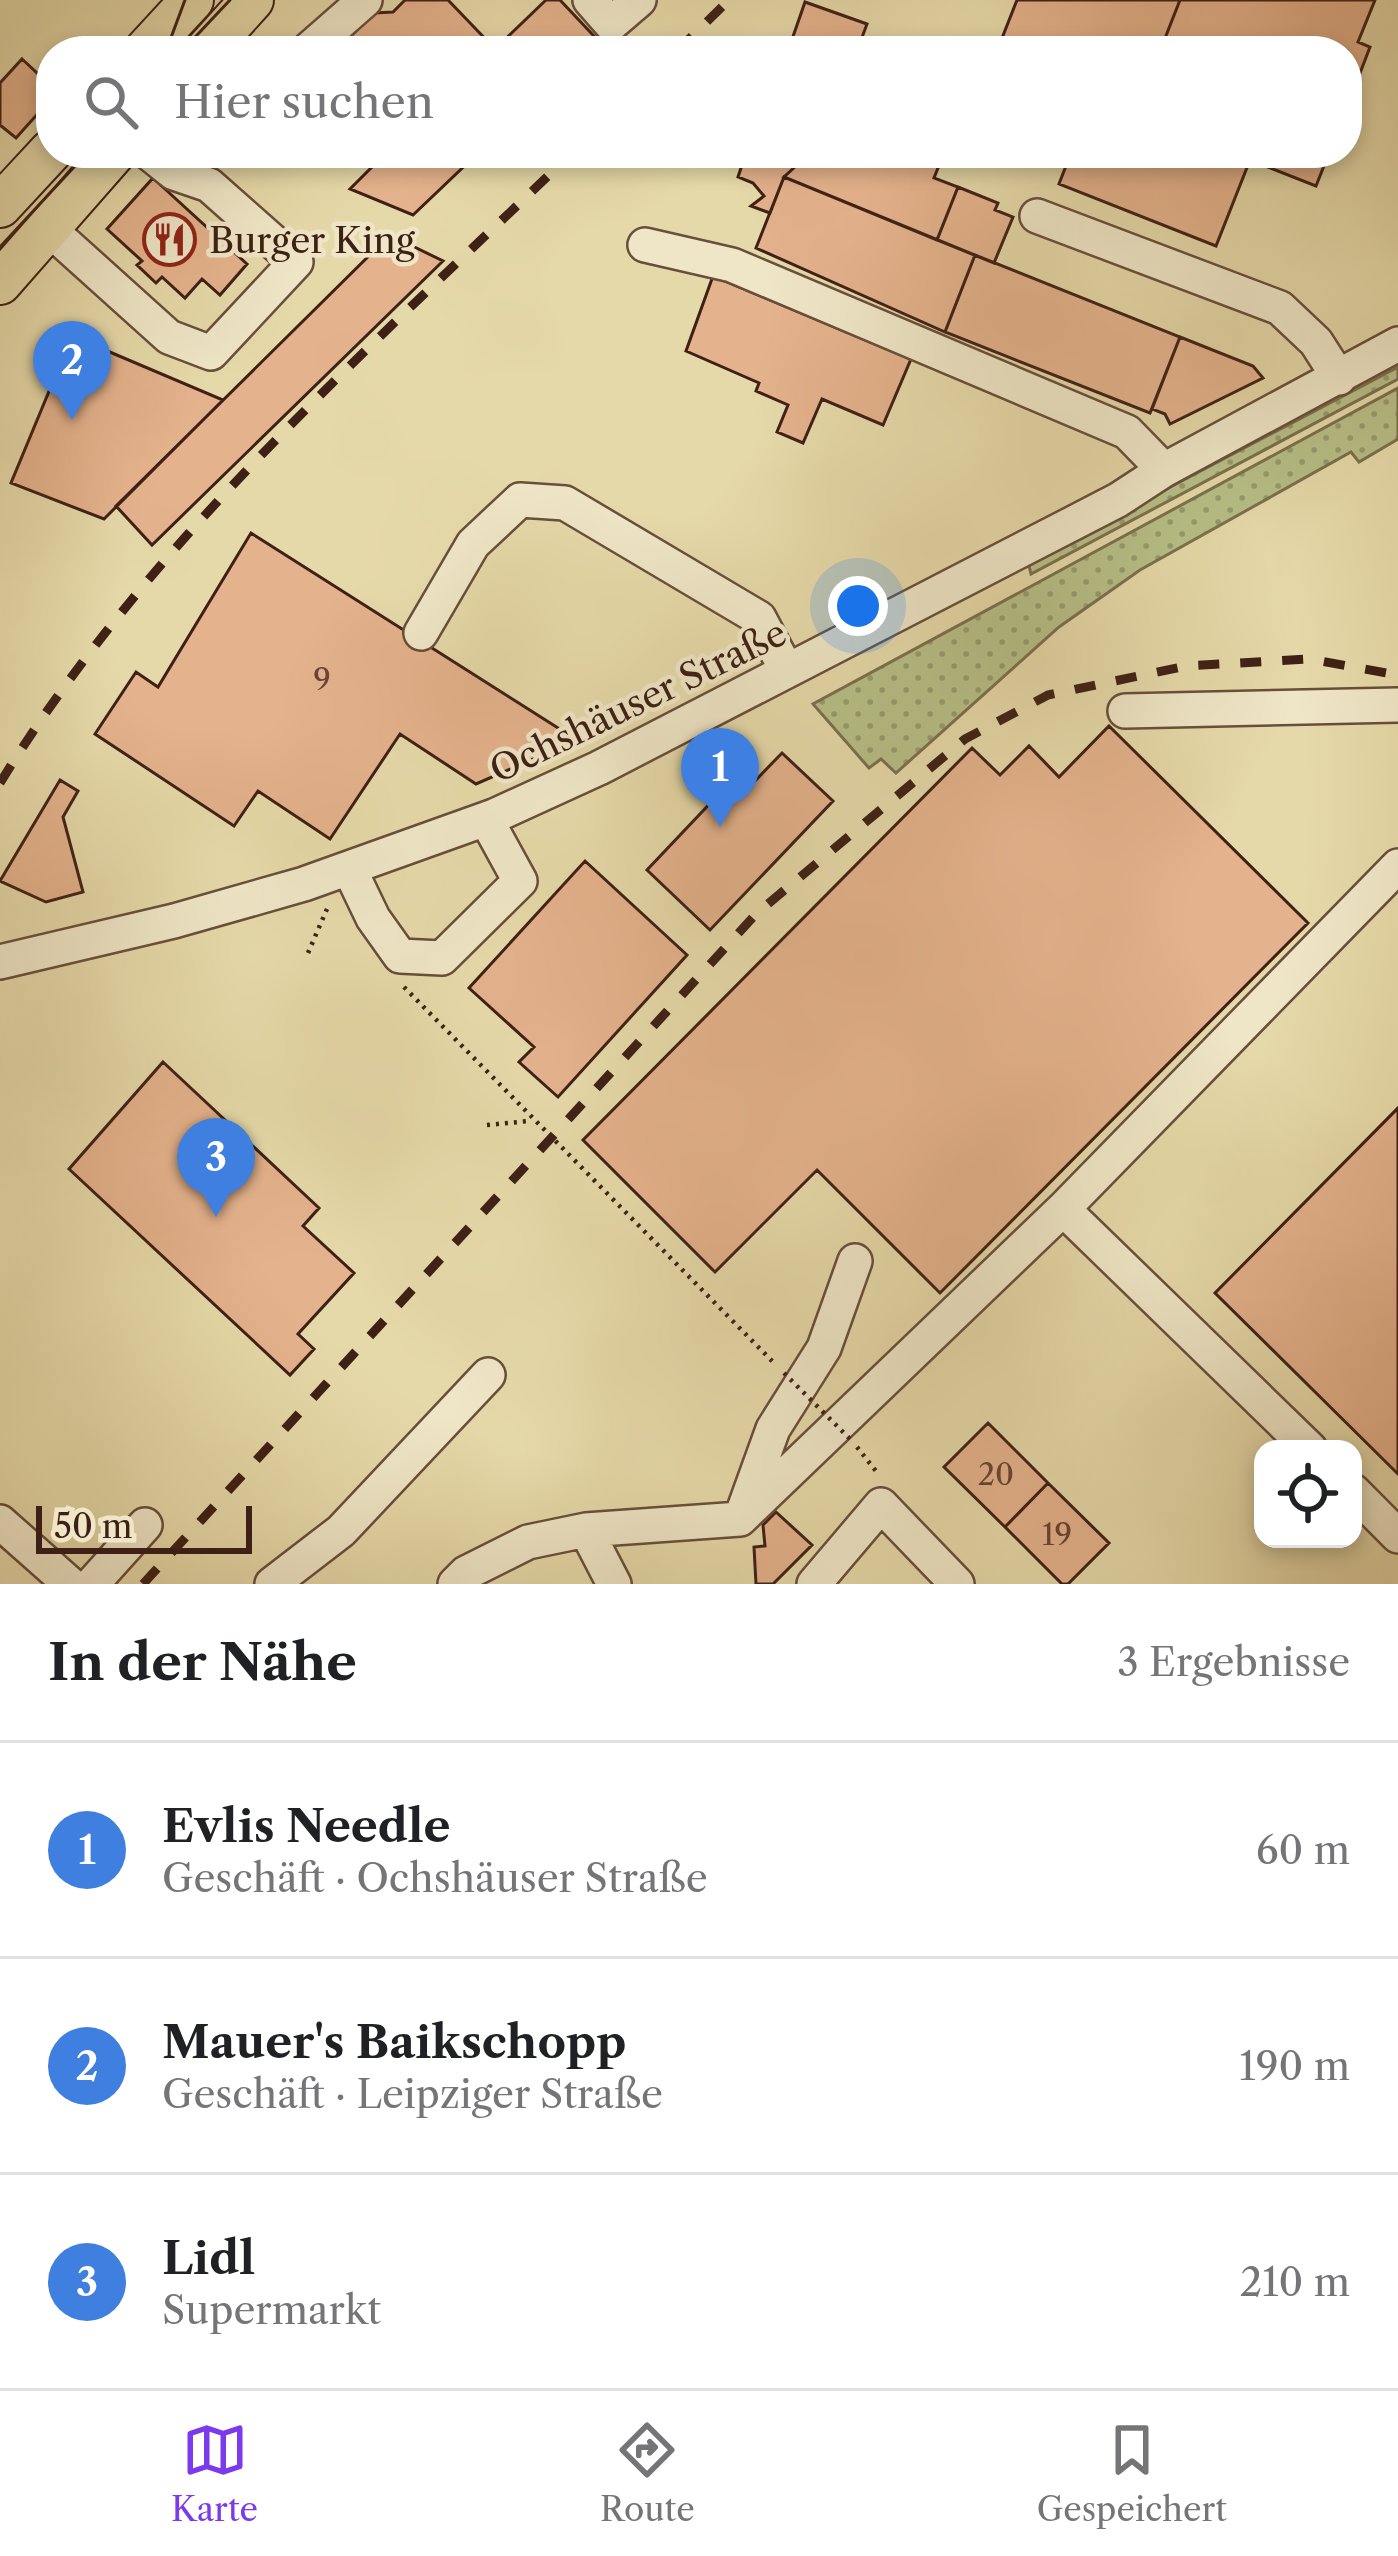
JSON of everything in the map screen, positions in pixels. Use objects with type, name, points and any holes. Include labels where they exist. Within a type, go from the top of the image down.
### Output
[{"type":"main road","points":[[159,36],[192,0]]},
{"type":"main road","points":[[220,36],[252,0]]},
{"type":"main road","points":[[6,186],[36,163]]},
{"type":"main road","points":[[0,283],[101,168]]},
{"type":"street","points":[[324,36],[364,0]]},
{"type":"street","points":[[590,0],[611,24],[638,0]]},
{"type":"street","points":[[48,228],[169,337],[211,353],[296,262],[209,184],[172,168]]},
{"type":"street","points":[[1036,217],[1280,308],[1316,342],[1339,378]]},
{"type":"street","points":[[645,245],[732,265],[1127,432],[1164,470]]},
{"type":"street","name":"Ochshäuser Straße","points":[[0,962],[304,884],[485,819],[599,768],[1118,500],[1164,470],[1398,344]]},
{"type":"street","points":[[421,634],[473,544],[520,500],[565,503],[759,618],[787,671]]},
{"type":"street","points":[[1125,711],[1398,705]]},
{"type":"street","points":[[349,868],[373,918],[400,956],[442,958],[520,880],[485,819]]},
{"type":"street","points":[[455,1584],[466,1573],[528,1542],[586,1530],[740,1519],[1063,1209],[1398,866]]},
{"type":"street","points":[[1063,1209],[1301,1440]]},
{"type":"street","points":[[740,1519],[773,1429],[824,1348],[855,1261]]},
{"type":"street","points":[[272,1584],[341,1531],[488,1375]]},
{"type":"street","points":[[1362,1500],[1398,1536]]},
{"type":"street","points":[[814,1584],[881,1504],[957,1584]]},
{"type":"street","points":[[0,1522],[70,1584]]},
{"type":"street","points":[[92,1584],[145,1525]]},
{"type":"street","points":[[586,1530],[614,1584]]},
{"type":"path","points":[[304,884],[328,908],[308,953]]},
{"type":"path","points":[[391,974],[874,1465]]},
{"type":"path","points":[[487,1125],[533,1121]]},
{"type":"green space","points":[[1398,367],[1398,379],[1031,574],[1028,562]]},
{"type":"green space","points":[[1398,388],[1398,439],[1359,462],[1351,452],[1140,570],[1059,627],[896,773],[881,759],[869,768],[813,704]]},
{"type":"building","points":[[405,0],[448,0],[483,36],[351,36],[374,13],[393,12]]},
{"type":"building","points":[[546,0],[560,0],[594,36],[509,36]]},
{"type":"building","points":[[1017,0],[1180,0],[1166,36],[1003,36]]},
{"type":"building","points":[[1180,0],[1375,0],[1360,36],[1166,36]]},
{"type":"building","points":[[805,2],[867,24],[863,36],[793,36]]},
{"type":"building","points":[[1362,44],[1370,47],[1362,68]]},
{"type":"building","points":[[22,59],[36,72],[36,116],[16,138],[0,125],[0,83]]},
{"type":"building","points":[[371,168],[462,168],[413,215],[350,189]]},
{"type":"building","points":[[741,168],[794,168],[784,177],[770,213],[751,206],[764,196],[753,183],[738,177]]},
{"type":"building","points":[[794,168],[938,168],[934,178],[958,187],[937,240],[784,177]]},
{"type":"building","points":[[1065,168],[1247,168],[1216,246],[1059,184]]},
{"type":"building","points":[[1270,168],[1323,168],[1316,186]]},
{"type":"building","points":[[784,177],[975,255],[945,332],[756,248]]},
{"type":"building","name":"Burger King","points":[[153,178],[247,264],[220,295],[202,279],[185,298],[162,277],[156,283],[137,265],[142,261],[107,229]]},
{"type":"building","points":[[958,187],[998,203],[995,210],[1013,217],[994,263],[937,240]]},
{"type":"building","points":[[390,235],[443,261],[152,545],[116,506]]},
{"type":"building","points":[[975,255],[1180,337],[1150,413],[945,332]]},
{"type":"building","points":[[713,276],[911,359],[883,425],[822,399],[803,443],[777,432],[788,405],[756,391],[759,383],[686,351]]},
{"type":"building","points":[[72,336],[223,400],[104,519],[11,483]]},
{"type":"building","points":[[1180,337],[1253,366],[1263,378],[1170,424],[1165,414],[1152,409]]},
{"type":"building","points":[[251,533],[577,740],[476,784],[400,734],[330,839],[258,791],[234,826],[95,734],[136,672],[158,687]]},
{"type":"building","points":[[1109,726],[1308,923],[940,1293],[817,1170],[715,1272],[583,1140],[972,748],[1000,775],[1029,746],[1059,777]]},
{"type":"building","points":[[782,753],[833,801],[710,930],[647,870],[737,775],[749,787]]},
{"type":"building","points":[[60,780],[78,791],[63,817],[83,892],[46,902],[0,881]]},
{"type":"building","points":[[585,861],[687,955],[558,1097],[519,1062],[534,1047],[469,988]]},
{"type":"building","points":[[163,1062],[319,1208],[303,1226],[354,1273],[298,1334],[314,1349],[290,1375],[69,1169]]},
{"type":"building","points":[[1398,1108],[1398,1474],[1215,1293]]},
{"type":"building","points":[[988,1423],[1048,1483],[1005,1527],[944,1467]]},
{"type":"building","points":[[1048,1483],[1109,1543],[1068,1584],[1062,1584],[1005,1527]]},
{"type":"building","points":[[776,1512],[812,1545],[773,1584],[756,1584],[754,1547],[765,1546],[763,1525]]},
{"type":"tram line","points":[[172,36],[185,0]]},
{"type":"tram line","points":[[196,36],[230,0]]},
{"type":"tram line","points":[[0,247],[73,168]]},
{"type":"railway","points":[[692,36],[729,0]]},
{"type":"railway","points":[[0,783],[59,694],[193,529],[341,374],[556,168]]},
{"type":"railway","points":[[143,1584],[756,914],[965,739],[1048,695],[1186,666],[1309,659],[1398,675]]},
{"type":"place","name":"Burger King","points":[[170,240]]},
{"type":"place","name":"Mauer's Baikschopp","points":[[72,420]]},
{"type":"place","name":"Evlis Needle","points":[[720,827]]},
{"type":"place","name":"Lidl","points":[[216,1217]]}]
